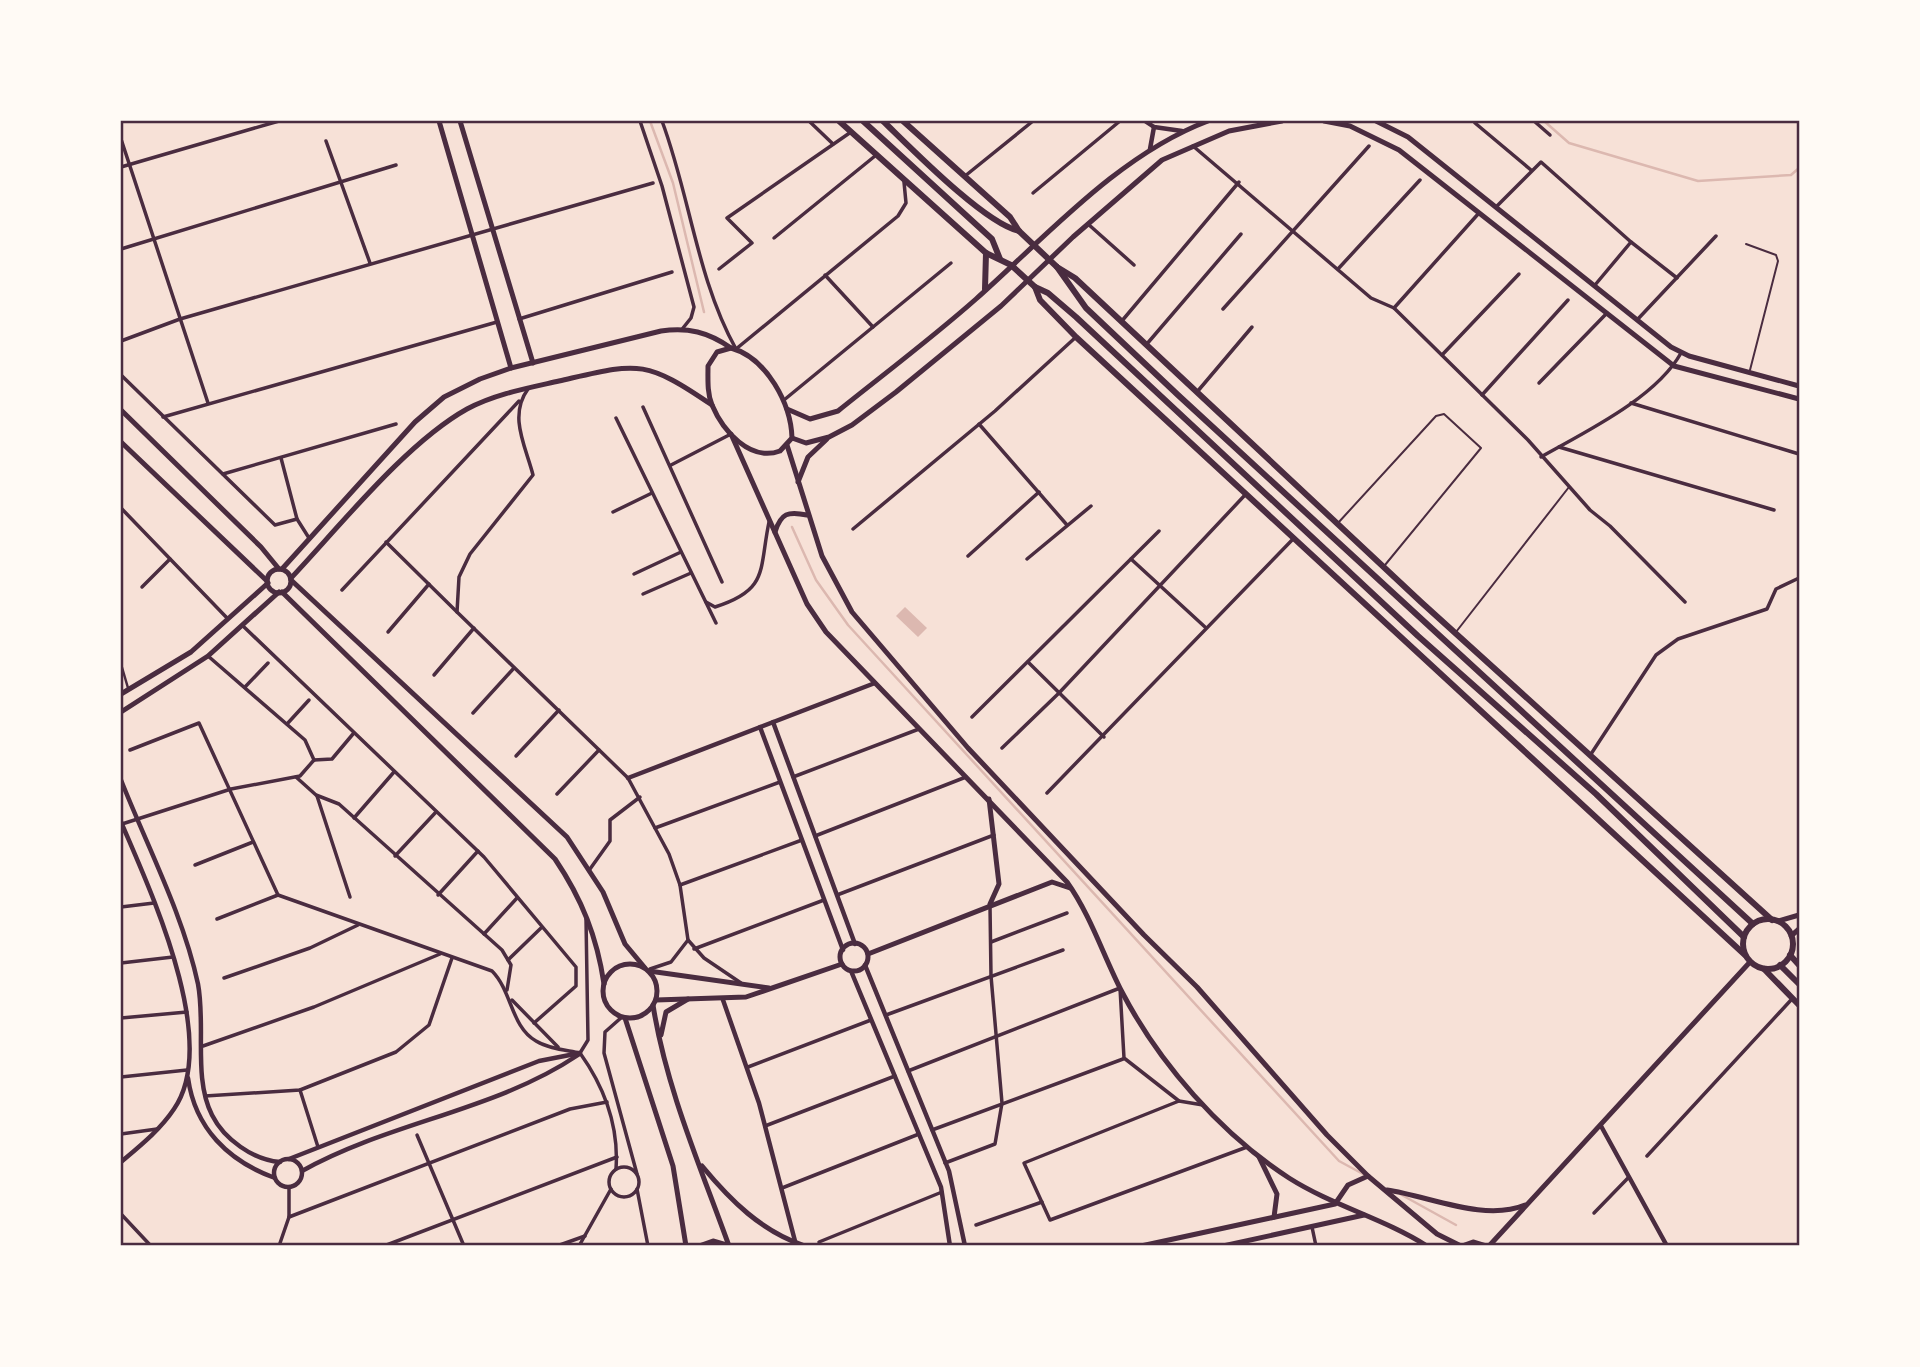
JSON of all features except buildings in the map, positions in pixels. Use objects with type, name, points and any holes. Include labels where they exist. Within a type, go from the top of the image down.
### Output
[{"type":"highway","points":[[839,121],[902,181],[986,253],[1012,265],[1035,287],[1048,293],[1076,317],[1418,636],[1595,794],[1744,937],[1748,958]]},
{"type":"highway","points":[[863,121],[996,243],[1000,259]]},
{"type":"highway","points":[[883,121],[982,209],[1009,228],[1019,231],[1034,244],[1057,267],[1086,308],[1429,629],[1753,924]]},
{"type":"highway","points":[[902,121],[1014,220],[1019,231]]},
{"type":"highway","points":[[985,289],[986,253]]},
{"type":"highway","points":[[1057,267],[1068,271],[1455,632],[1775,921],[1799,946]]},
{"type":"highway","points":[[1035,287],[1040,300],[1076,337],[1799,1004]]},
{"type":"highway","points":[[1076,317],[1079,309],[1086,308]]},
{"type":"highway","points":[[1744,937],[1753,924],[1775,921]]},
{"type":"highway","points":[[1764,969],[1780,965],[1790,955],[1791,938]]},
{"type":"highway","points":[[1790,955],[1799,965]]},
{"type":"highway","points":[[1780,965],[1799,985]]},
{"type":"main road","points":[[439,121],[511,368]]},
{"type":"main road","points":[[460,121],[533,363]]},
{"type":"main road","points":[[787,409],[810,419],[838,411],[1150,149],[1182,131],[1208,121]]},
{"type":"main road","points":[[798,482],[808,457],[828,438],[852,425],[896,392],[1028,281],[1143,173],[1192,145],[1229,131],[1282,121]]},
{"type":"main road","points":[[1324,121],[1350,126],[1399,150],[1674,366],[1799,399]]},
{"type":"main road","points":[[1376,121],[1408,137],[1636,320],[1682,353],[1799,386]]},
{"type":"main road","points":[[1399,150],[1408,137]]},
{"type":"main road","points":[[121,694],[191,652],[228,619],[267,582],[270,573],[281,569],[432,407],[458,389],[511,368],[628,338],[683,328],[712,336],[755,362],[784,400],[792,438],[773,454],[747,448],[731,434]]},
{"type":"main road","points":[[712,405],[708,366],[717,352],[734,349]]},
{"type":"main road","points":[[121,712],[200,662],[289,587],[291,579],[425,438],[469,408],[529,388],[634,366],[663,374],[712,405],[731,434],[814,614],[826,632],[989,799],[1071,888],[1084,905],[1120,988],[1155,1044],[1205,1105],[1247,1147],[1288,1178],[1335,1203],[1399,1228],[1427,1246]]},
{"type":"main road","points":[[121,410],[291,579],[568,837],[590,869],[625,944],[657,984],[655,1003],[661,1042],[699,1162],[730,1246]]},
{"type":"main road","points":[[792,438],[806,443],[828,438]]},
{"type":"main road","points":[[121,442],[267,582],[272,590],[281,592],[555,859],[586,914],[599,948],[605,1000],[609,1007],[624,1017],[641,1016],[655,1003],[688,999],[723,1000],[761,994],[769,988],[842,964]]},
{"type":"main road","points":[[787,444],[807,515],[834,585],[852,612],[968,748],[1197,987],[1274,1078],[1368,1176],[1437,1234],[1462,1246],[1473,1242],[1487,1246],[1601,1126],[1748,958]]},
{"type":"main road","points":[[775,532],[783,515],[790,512],[807,515]]},
{"type":"main road","points":[[191,652],[200,662]]},
{"type":"main road","points":[[173,664],[180,675]]},
{"type":"main road","points":[[989,799],[999,884],[990,904]]},
{"type":"main road","points":[[868,954],[990,904],[1052,882],[1071,888]]},
{"type":"main road","points":[[1775,921],[1799,915]]},
{"type":"main road","points":[[1791,938],[1799,929]]},
{"type":"main road","points":[[842,964],[843,950],[855,944],[863,947],[868,954]]},
{"type":"main road","points":[[842,964],[850,971],[865,965],[868,954]]},
{"type":"main road","points":[[604,984],[613,970],[629,964],[769,988]]},
{"type":"main road","points":[[661,1042],[666,1012],[688,999]]},
{"type":"main road","points":[[624,1017],[673,1166],[686,1246]]},
{"type":"main road","points":[[1257,1154],[1277,1194],[1274,1217]]},
{"type":"main road","points":[[699,1162],[744,1212],[775,1233],[805,1246]]},
{"type":"main road","points":[[1141,1246],[1335,1203],[1348,1185],[1368,1176]]},
{"type":"main road","points":[[1384,1190],[1476,1208],[1512,1210],[1528,1204]]},
{"type":"main road","points":[[1223,1246],[1366,1214]]},
{"type":"main road","points":[[699,1246],[713,1241],[730,1246]]},
{"type":"street","points":[[121,167],[279,121]]},
{"type":"street","points":[[640,121],[662,186],[694,307],[691,318],[683,328]]},
{"type":"street","points":[[662,121],[679,166],[713,306],[734,349],[903,210],[907,194],[902,181]]},
{"type":"street","points":[[809,121],[833,144]]},
{"type":"street","points":[[965,176],[1033,121]]},
{"type":"street","points":[[1032,193],[1120,121]]},
{"type":"street","points":[[1145,121],[1154,127],[1182,131]]},
{"type":"street","points":[[1534,121],[1550,135]]},
{"type":"street","points":[[1475,123],[1531,170]]},
{"type":"street","points":[[1150,149],[1154,127]]},
{"type":"street","points":[[719,269],[752,243],[727,218],[851,132]]},
{"type":"street","points":[[121,139],[208,403]]},
{"type":"street","points":[[326,141],[370,263]]},
{"type":"street","points":[[1192,145],[1371,298],[1394,308],[1685,602]]},
{"type":"street","points":[[1223,309],[1291,229],[1369,146]]},
{"type":"street","points":[[774,238],[875,156]]},
{"type":"street","points":[[1497,206],[1539,162],[1677,278]]},
{"type":"street","points":[[121,249],[153,237],[396,165]]},
{"type":"street","points":[[1338,269],[1420,180]]},
{"type":"street","points":[[121,341],[180,319],[653,183]]},
{"type":"street","points":[[1121,322],[1239,183]]},
{"type":"street","points":[[1394,308],[1481,212]]},
{"type":"street","points":[[1088,224],[1134,265]]},
{"type":"street","points":[[1146,345],[1241,234]]},
{"type":"street","points":[[1636,320],[1716,236]]},
{"type":"street","points":[[1595,285],[1631,242]]},
{"type":"street","points":[[784,400],[951,263]]},
{"type":"street","points":[[519,318],[673,272]]},
{"type":"street","points":[[1442,355],[1519,274]]},
{"type":"street","points":[[825,275],[873,328]]},
{"type":"street","points":[[1482,395],[1568,300]]},
{"type":"street","points":[[1539,383],[1607,313]]},
{"type":"street","points":[[163,418],[498,322]]},
{"type":"street","points":[[1197,391],[1252,327]]},
{"type":"street","points":[[853,529],[979,424],[1076,337]]},
{"type":"street","points":[[1541,457],[1631,403],[1674,366],[1682,353]]},
{"type":"street","points":[[121,375],[275,525],[298,519]]},
{"type":"street","points":[[342,590],[529,388]]},
{"type":"street","points":[[457,612],[459,577],[470,554],[533,475],[519,425],[522,397]]},
{"type":"street","points":[[1631,403],[1799,454]]},
{"type":"street","points":[[643,407],[722,582]]},
{"type":"street","points":[[616,418],[716,623]]},
{"type":"street","points":[[223,474],[396,424]]},
{"type":"street","points":[[979,424],[1068,525]]},
{"type":"street","points":[[670,466],[731,434]]},
{"type":"street","points":[[1559,447],[1774,510]]},
{"type":"street","points":[[281,457],[298,519],[309,538]]},
{"type":"street","points":[[613,512],[652,492]]},
{"type":"street","points":[[968,556],[1039,492]]},
{"type":"street","points":[[1002,748],[1059,692],[1245,495]]},
{"type":"street","points":[[1027,559],[1091,506]]},
{"type":"street","points":[[121,508],[228,619]]},
{"type":"street","points":[[705,601],[715,607],[734,601],[752,590],[761,570],[769,520]]},
{"type":"street","points":[[972,717],[1159,531]]},
{"type":"street","points":[[1047,793],[1294,538]]},
{"type":"street","points":[[386,542],[628,778],[640,797],[680,885],[688,940],[694,949],[744,985]]},
{"type":"street","points":[[634,574],[681,552]]},
{"type":"street","points":[[142,587],[170,559]]},
{"type":"street","points":[[1131,559],[1205,627]]},
{"type":"street","points":[[643,594],[691,573]]},
{"type":"street","points":[[1591,754],[1656,655],[1678,639],[1767,609],[1776,589],[1799,578]]},
{"type":"street","points":[[388,632],[429,584]]},
{"type":"street","points":[[243,626],[478,851],[576,967],[576,986],[534,1023]]},
{"type":"street","points":[[434,675],[474,628]]},
{"type":"street","points":[[208,656],[305,740],[314,760]]},
{"type":"street","points":[[1027,662],[1104,737]]},
{"type":"street","points":[[245,688],[268,663]]},
{"type":"street","points":[[121,664],[128,690]]},
{"type":"street","points":[[473,713],[515,667]]},
{"type":"street","points":[[628,778],[875,682]]},
{"type":"street","points":[[287,724],[309,700]]},
{"type":"street","points":[[516,756],[559,710]]},
{"type":"street","points":[[773,722],[855,944]]},
{"type":"street","points":[[130,750],[199,723],[278,895]]},
{"type":"street","points":[[760,727],[843,950]]},
{"type":"street","points":[[793,776],[920,729]]},
{"type":"street","points":[[314,760],[332,759],[353,734]]},
{"type":"street","points":[[557,794],[600,749]]},
{"type":"street","points":[[314,760],[307,771],[296,777],[230,789],[154,816],[121,823],[123,834],[154,903],[173,957],[187,1012],[187,1070],[197,1113],[207,1130],[235,1158],[275,1178],[280,1185],[289,1188],[297,1184],[302,1171],[414,1125],[545,1077],[580,1053],[588,1040],[586,914]]},
{"type":"street","points":[[354,818],[394,772]]},
{"type":"street","points":[[296,777],[316,795],[339,804],[484,934],[512,965],[507,992]]},
{"type":"street","points":[[815,836],[967,777]]},
{"type":"street","points":[[121,780],[194,966],[203,1046],[205,1096],[222,1131],[250,1152],[280,1162],[289,1160],[539,1061],[580,1053]]},
{"type":"street","points":[[655,828],[780,782]]},
{"type":"street","points":[[316,795],[349,897]]},
{"type":"street","points":[[590,869],[610,841],[610,820],[640,797]]},
{"type":"street","points":[[395,856],[436,812]]},
{"type":"street","points":[[837,895],[994,835]]},
{"type":"street","points":[[680,885],[802,841]]},
{"type":"street","points":[[195,865],[253,842]]},
{"type":"street","points":[[438,894],[478,851]]},
{"type":"street","points":[[216,919],[278,895],[492,971],[507,992],[515,1016],[526,1033],[536,1041],[580,1053]]},
{"type":"street","points":[[484,934],[517,898]]},
{"type":"street","points":[[694,949],[824,900]]},
{"type":"street","points":[[121,907],[154,903]]},
{"type":"street","points":[[945,1163],[995,1143],[1002,1103],[991,976],[990,904]]},
{"type":"street","points":[[991,942],[1067,913]]},
{"type":"street","points":[[224,978],[310,948],[358,925]]},
{"type":"street","points":[[508,960],[541,928]]},
{"type":"street","points":[[647,969],[671,962],[688,940]]},
{"type":"street","points":[[886,1016],[1063,950]]},
{"type":"street","points":[[203,1046],[314,1007],[442,953]]},
{"type":"street","points":[[121,963],[173,957]]},
{"type":"street","points":[[205,1096],[300,1090],[397,1052],[429,1026],[452,957]]},
{"type":"street","points":[[865,965],[948,1171],[965,1246]]},
{"type":"street","points":[[850,971],[936,1175],[942,1192],[950,1246]]},
{"type":"street","points":[[908,1071],[1120,988],[1124,1058],[1179,1101],[1205,1105]]},
{"type":"street","points":[[510,998],[559,1049]]},
{"type":"street","points":[[1647,1156],[1793,998]]},
{"type":"street","points":[[723,1000],[748,1067],[795,1242]]},
{"type":"street","points":[[121,1018],[187,1012]]},
{"type":"street","points":[[624,1017],[605,1032],[604,1053],[637,1174],[637,1189],[648,1246]]},
{"type":"street","points":[[748,1067],[871,1020]]},
{"type":"street","points":[[579,1246],[611,1189],[609,1178],[616,1169],[617,1157],[614,1128],[607,1102],[580,1053]]},
{"type":"street","points":[[932,1130],[1124,1058]]},
{"type":"street","points":[[121,1077],[187,1070]]},
{"type":"street","points":[[121,1162],[158,1129],[175,1108],[187,1070]]},
{"type":"street","points":[[765,1126],[895,1076]]},
{"type":"street","points":[[300,1090],[318,1147]]},
{"type":"street","points":[[1179,1101],[1024,1163],[1050,1220],[1247,1147]]},
{"type":"street","points":[[289,1217],[570,1109],[607,1102]]},
{"type":"street","points":[[1601,1126],[1667,1246]]},
{"type":"street","points":[[121,1134],[158,1129]]},
{"type":"street","points":[[782,1188],[919,1134]]},
{"type":"street","points":[[417,1135],[464,1246]]},
{"type":"street","points":[[384,1246],[617,1157]]},
{"type":"street","points":[[289,1160],[298,1163],[302,1171]]},
{"type":"street","points":[[275,1178],[275,1170],[280,1162]]},
{"type":"street","points":[[616,1169],[625,1167],[637,1174]]},
{"type":"street","points":[[936,1175],[948,1171]]},
{"type":"street","points":[[1594,1213],[1628,1178]]},
{"type":"street","points":[[279,1246],[289,1217],[289,1188]]},
{"type":"street","points":[[611,1189],[624,1197],[637,1189]]},
{"type":"street","points":[[819,1242],[942,1192]]},
{"type":"street","points":[[976,1225],[1042,1202]]},
{"type":"street","points":[[121,1214],[150,1245]]},
{"type":"street","points":[[1312,1227],[1315,1246]]},
{"type":"street","points":[[557,1246],[585,1236]]},
{"type":"street","points":[[144,1246],[150,1245]]},
{"type":"lane","points":[[1746,244],[1776,255],[1778,261],[1750,371]]},
{"type":"lane","points":[[1338,523],[1436,416],[1444,414],[1472,439],[1481,448],[1384,566]]},
{"type":"lane","points":[[1455,632],[1569,487]]},
{"type":"shaded area","points":[[905,607],[927,628],[918,637],[896,616]]},
{"type":"waterway","points":[[650,121],[673,183],[704,312]]},
{"type":"waterway","points":[[1544,121],[1569,143],[1698,181],[1791,175],[1799,168]]},
{"type":"waterway","points":[[792,527],[816,580],[848,625],[1339,1161],[1363,1174]]},
{"type":"waterway","points":[[1400,1194],[1456,1225]]}]
